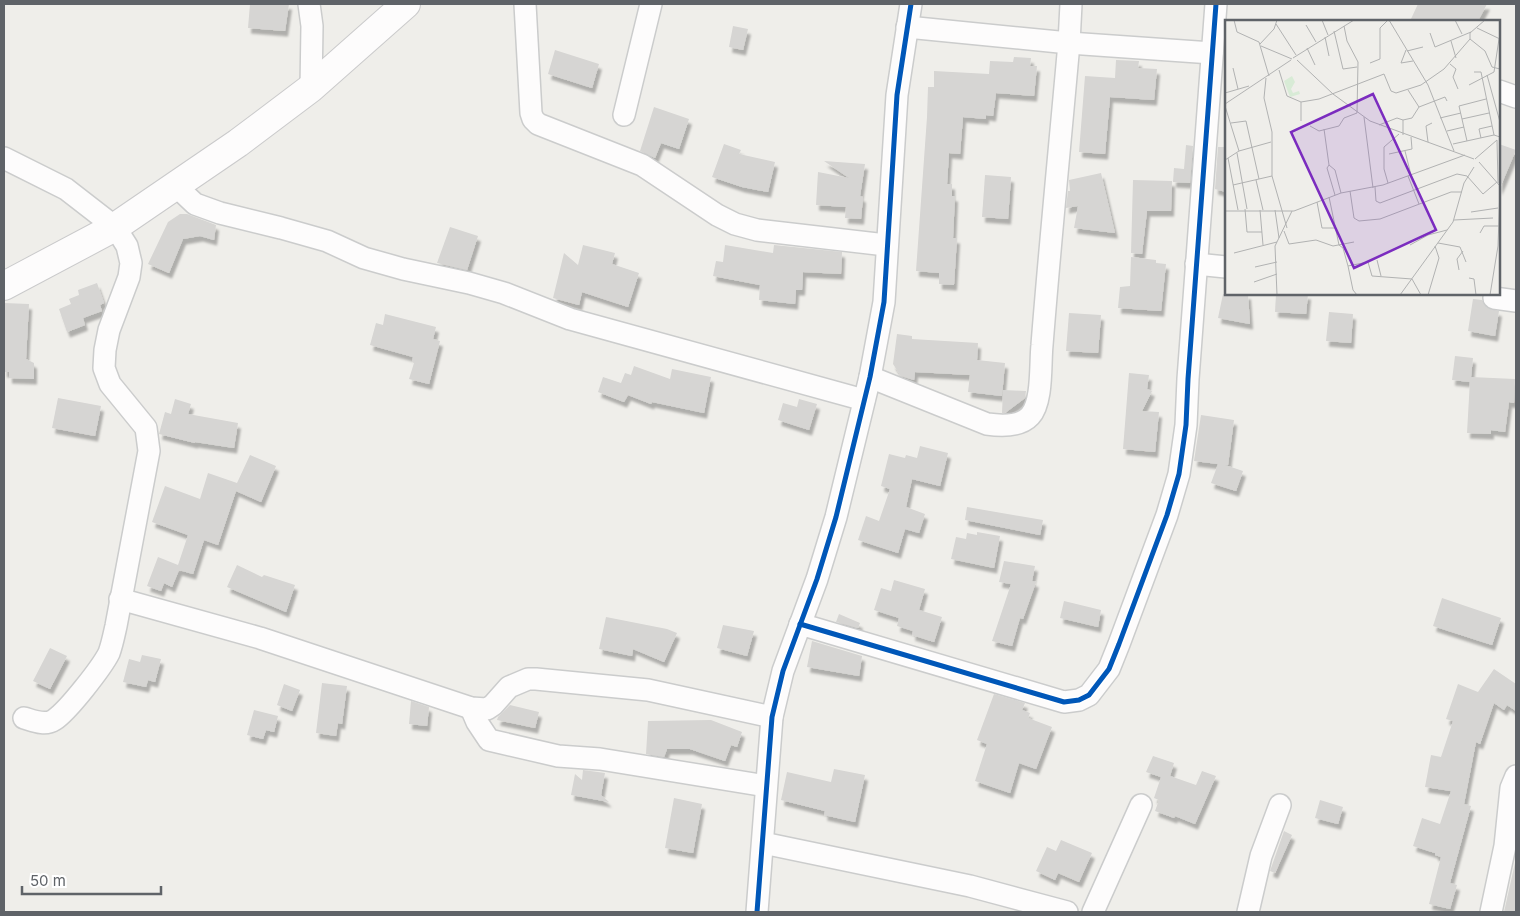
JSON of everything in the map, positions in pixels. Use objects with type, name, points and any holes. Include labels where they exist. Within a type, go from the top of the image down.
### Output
[{"type":"main road","points":[[4,286],[115,227],[238,144],[311,88],[406,4]]},
{"type":"street","points":[[309,4],[312,26],[311,88]]},
{"type":"street","points":[[525,4],[531,113],[533,119],[538,124],[642,166],[735,224],[757,230],[886,245]]},
{"type":"street","points":[[624,115],[651,4]]},
{"type":"street","points":[[757,912],[772,717],[783,671],[817,579],[836,517],[870,377],[884,302],[887,272],[886,245],[897,94],[911,4]]},
{"type":"street","points":[[870,377],[988,424],[998,426],[1013,424],[1025,420],[1033,411],[1039,391],[1047,283],[1070,43],[1071,4]]},
{"type":"street","points":[[800,624],[1064,702],[1079,700],[1089,695],[1109,669],[1167,515],[1179,474],[1186,425],[1216,4]]},
{"type":"street","points":[[907,27],[1070,43],[1212,54]]},
{"type":"street","points":[[1500,91],[1516,97]]},
{"type":"street","points":[[4,158],[66,189],[115,227],[127,246],[131,263],[128,277],[109,330],[104,368],[110,384],[146,428],[149,451],[116,626],[109,652],[98,671],[54,720],[40,723],[24,718]]},
{"type":"street","points":[[176,186],[195,204],[220,213],[326,241],[364,258],[403,269],[469,283],[570,319],[864,400]]},
{"type":"street","points":[[1196,264],[1225,267]]},
{"type":"street","points":[[1494,298],[1516,301]]},
{"type":"street","points":[[120,599],[260,638],[471,708],[487,709],[509,687],[528,679],[536,679],[648,690],[772,717]]},
{"type":"street","points":[[471,708],[477,722],[489,740],[558,756],[600,759],[766,786]]},
{"type":"street","points":[[1491,912],[1505,846],[1511,788],[1516,776]]},
{"type":"street","points":[[1093,912],[1141,805]]},
{"type":"street","points":[[1248,912],[1261,856],[1280,805]]},
{"type":"street","points":[[763,842],[970,886],[1067,912]]},
{"type":"building","points":[[250,4],[289,4],[285,31],[248,28]]},
{"type":"building","points":[[1418,4],[1487,4],[1479,20],[1410,20]]},
{"type":"building","points":[[733,26],[748,29],[743,50],[729,47]]},
{"type":"building","points":[[555,50],[599,64],[592,88],[548,74]]},
{"type":"building","points":[[1014,57],[1031,58],[1030,66],[1037,66],[1034,96],[996,93],[993,116],[986,115],[986,119],[963,117],[960,154],[949,153],[947,184],[952,184],[952,196],[955,196],[953,238],[957,238],[954,285],[939,284],[939,273],[916,271],[928,87],[934,87],[934,71],[989,74],[990,61],[1013,62]]},
{"type":"building","points":[[1116,60],[1139,61],[1138,68],[1157,69],[1154,100],[1110,97],[1105,154],[1079,152],[1085,76],[1115,78]]},
{"type":"building","points":[[654,107],[689,119],[679,149],[661,143],[655,158],[640,151]]},
{"type":"building","points":[[724,144],[741,150],[739,154],[775,162],[768,192],[742,187],[712,177]]},
{"type":"building","points":[[1500,144],[1516,150],[1500,188]]},
{"type":"building","points":[[1186,145],[1193,146],[1190,183],[1173,182],[1174,168],[1184,169]]},
{"type":"building","points":[[1218,147],[1225,147],[1225,192],[1215,189]]},
{"type":"building","points":[[824,161],[865,164],[860,196],[863,197],[861,219],[845,218],[846,207],[816,205],[818,172],[849,178]]},
{"type":"building","points":[[1101,173],[1115,233],[1074,228],[1078,206],[1066,208],[1068,191],[1070,191],[1069,180]]},
{"type":"building","points":[[985,175],[1011,177],[1008,219],[982,217]]},
{"type":"building","points":[[1133,180],[1172,181],[1171,211],[1147,211],[1142,254],[1131,253]]},
{"type":"building","points":[[180,214],[187,214],[216,225],[214,240],[200,236],[183,239],[169,273],[148,264],[168,222]]},
{"type":"building","points":[[450,227],[478,236],[467,270],[437,263]]},
{"type":"building","points":[[583,245],[615,253],[612,264],[639,273],[628,307],[582,292],[579,305],[553,298],[564,253],[578,265]]},
{"type":"building","points":[[725,245],[773,253],[774,245],[842,252],[841,274],[803,272],[802,290],[796,290],[795,304],[759,300],[760,285],[713,276],[716,261],[723,262]]},
{"type":"building","points":[[1131,257],[1156,260],[1156,263],[1166,264],[1161,311],[1118,308],[1120,287],[1130,286]]},
{"type":"building","points":[[97,283],[104,303],[100,305],[102,311],[83,318],[85,325],[67,332],[59,309],[71,304],[69,299],[79,295],[78,290]]},
{"type":"building","points":[[1223,294],[1248,295],[1250,324],[1218,318]]},
{"type":"building","points":[[1276,295],[1308,295],[1306,314],[1275,312]]},
{"type":"building","points":[[1473,299],[1482,300],[1487,308],[1499,311],[1495,336],[1468,331]]},
{"type":"building","points":[[4,303],[29,304],[26,359],[34,363],[34,379],[9,378],[9,372],[4,372]]},
{"type":"building","points":[[1329,312],[1353,314],[1351,343],[1326,341]]},
{"type":"building","points":[[1069,313],[1101,315],[1098,353],[1066,351]]},
{"type":"building","points":[[385,314],[436,327],[433,339],[440,341],[429,384],[409,379],[414,363],[412,362],[413,357],[370,345],[376,323],[383,325]]},
{"type":"building","points":[[897,334],[912,336],[912,339],[978,343],[977,360],[1005,363],[1002,396],[968,392],[970,375],[915,372],[914,380],[901,376],[893,364]]},
{"type":"building","points":[[1455,356],[1473,358],[1471,377],[1515,379],[1514,403],[1509,402],[1505,432],[1491,430],[1491,434],[1467,433],[1470,382],[1452,380]]},
{"type":"building","points":[[634,366],[670,379],[672,369],[711,377],[704,413],[652,402],[651,404],[628,395],[624,402],[598,392],[603,377],[621,383],[625,373],[631,375]]},
{"type":"building","points":[[1129,373],[1149,375],[1147,389],[1152,391],[1142,411],[1159,412],[1155,452],[1123,449]]},
{"type":"building","points":[[1003,390],[1026,391],[1025,398],[1005,413],[1002,413]]},
{"type":"building","points":[[58,398],[101,406],[95,436],[52,428]]},
{"type":"building","points":[[175,399],[191,404],[188,414],[238,423],[234,448],[195,443],[159,434],[165,412],[171,414]]},
{"type":"building","points":[[799,399],[817,404],[809,430],[778,420],[783,403],[797,407]]},
{"type":"building","points":[[1201,415],[1234,420],[1228,465],[1225,465],[1243,471],[1236,491],[1211,483],[1218,464],[1194,461]]},
{"type":"building","points":[[920,446],[948,453],[940,486],[912,479],[906,507],[925,514],[919,533],[905,529],[898,553],[858,540],[866,516],[879,521],[890,489],[881,486],[889,454],[905,458],[906,455],[917,458]]},
{"type":"building","points":[[250,455],[276,466],[261,502],[236,491],[218,545],[204,540],[193,574],[179,570],[172,587],[164,583],[161,591],[147,586],[158,557],[178,565],[188,535],[152,522],[165,486],[200,499],[208,473],[237,483]]},
{"type":"building","points":[[967,507],[1043,520],[1040,535],[965,520]]},
{"type":"building","points":[[977,532],[1000,536],[994,568],[951,559],[956,537],[966,539],[967,533],[977,535]]},
{"type":"building","points":[[1004,561],[1035,566],[1032,581],[1036,582],[1023,619],[1020,618],[1012,646],[992,641],[1011,584],[999,582]]},
{"type":"building","points":[[237,565],[262,577],[264,575],[295,585],[286,612],[227,587]]},
{"type":"building","points":[[894,580],[925,589],[919,610],[942,617],[934,642],[912,635],[913,631],[897,626],[899,618],[874,610],[881,588],[891,591]]},
{"type":"building","points":[[1442,598],[1501,618],[1492,645],[1433,626]]},
{"type":"building","points":[[1064,601],[1101,610],[1098,627],[1060,618]]},
{"type":"building","points":[[839,614],[860,623],[858,628],[836,622]]},
{"type":"building","points":[[606,617],[667,629],[677,633],[664,662],[633,649],[632,656],[599,649]]},
{"type":"building","points":[[723,625],[754,631],[747,656],[717,648]]},
{"type":"building","points":[[812,641],[862,656],[859,676],[807,667]]},
{"type":"building","points":[[50,648],[67,656],[50,689],[33,681]]},
{"type":"building","points":[[142,655],[161,659],[155,682],[148,680],[146,687],[123,682],[129,659],[140,662]]},
{"type":"building","points":[[1494,669],[1516,684],[1516,711],[1507,705],[1504,710],[1494,703],[1480,744],[1476,742],[1464,804],[1471,806],[1450,883],[1457,885],[1450,909],[1429,904],[1441,857],[1435,855],[1435,853],[1413,846],[1422,818],[1440,824],[1451,791],[1425,787],[1431,755],[1441,757],[1453,721],[1446,719],[1458,684],[1478,692]]},
{"type":"building","points":[[322,683],[347,686],[342,724],[338,723],[336,736],[316,733]]},
{"type":"building","points":[[284,684],[300,690],[292,711],[277,705]]},
{"type":"building","points":[[994,694],[1025,703],[1022,710],[1030,713],[1028,718],[1052,727],[1036,769],[1019,763],[1010,793],[975,781],[987,744],[977,740]]},
{"type":"building","points":[[411,701],[429,707],[427,726],[409,724]]},
{"type":"building","points":[[510,705],[539,712],[535,728],[497,720]]},
{"type":"building","points":[[254,710],[278,716],[274,732],[266,730],[263,739],[247,735]]},
{"type":"building","points":[[711,720],[742,732],[737,747],[731,745],[725,761],[690,749],[667,749],[664,757],[646,754],[648,721]]},
{"type":"building","points":[[1153,756],[1174,763],[1170,776],[1196,785],[1202,771],[1216,776],[1195,824],[1155,811],[1159,800],[1154,798],[1161,777],[1146,772]]},
{"type":"building","points":[[834,769],[865,775],[855,822],[824,815],[825,811],[781,800],[787,772],[831,782]]},
{"type":"building","points":[[583,770],[605,773],[601,795],[609,802],[571,795],[575,774],[582,780]]},
{"type":"building","points":[[674,798],[702,804],[693,853],[665,848]]},
{"type":"building","points":[[1320,800],[1343,807],[1338,824],[1315,818]]},
{"type":"building","points":[[1284,831],[1292,835],[1275,873],[1270,871]]},
{"type":"building","points":[[1061,840],[1092,853],[1079,882],[1058,873],[1055,880],[1036,871],[1047,847],[1056,851]]},
{"type":"building","points":[[1515,863],[1516,912],[1504,912]]},
{"type":"cycle path","points":[[757,912],[772,717],[783,671],[817,579],[836,517],[870,377],[884,302],[897,95],[911,4]]},
{"type":"cycle path","points":[[800,624],[1064,702],[1079,700],[1089,695],[1109,669],[1167,515],[1179,474],[1186,425],[1216,4]]}]
